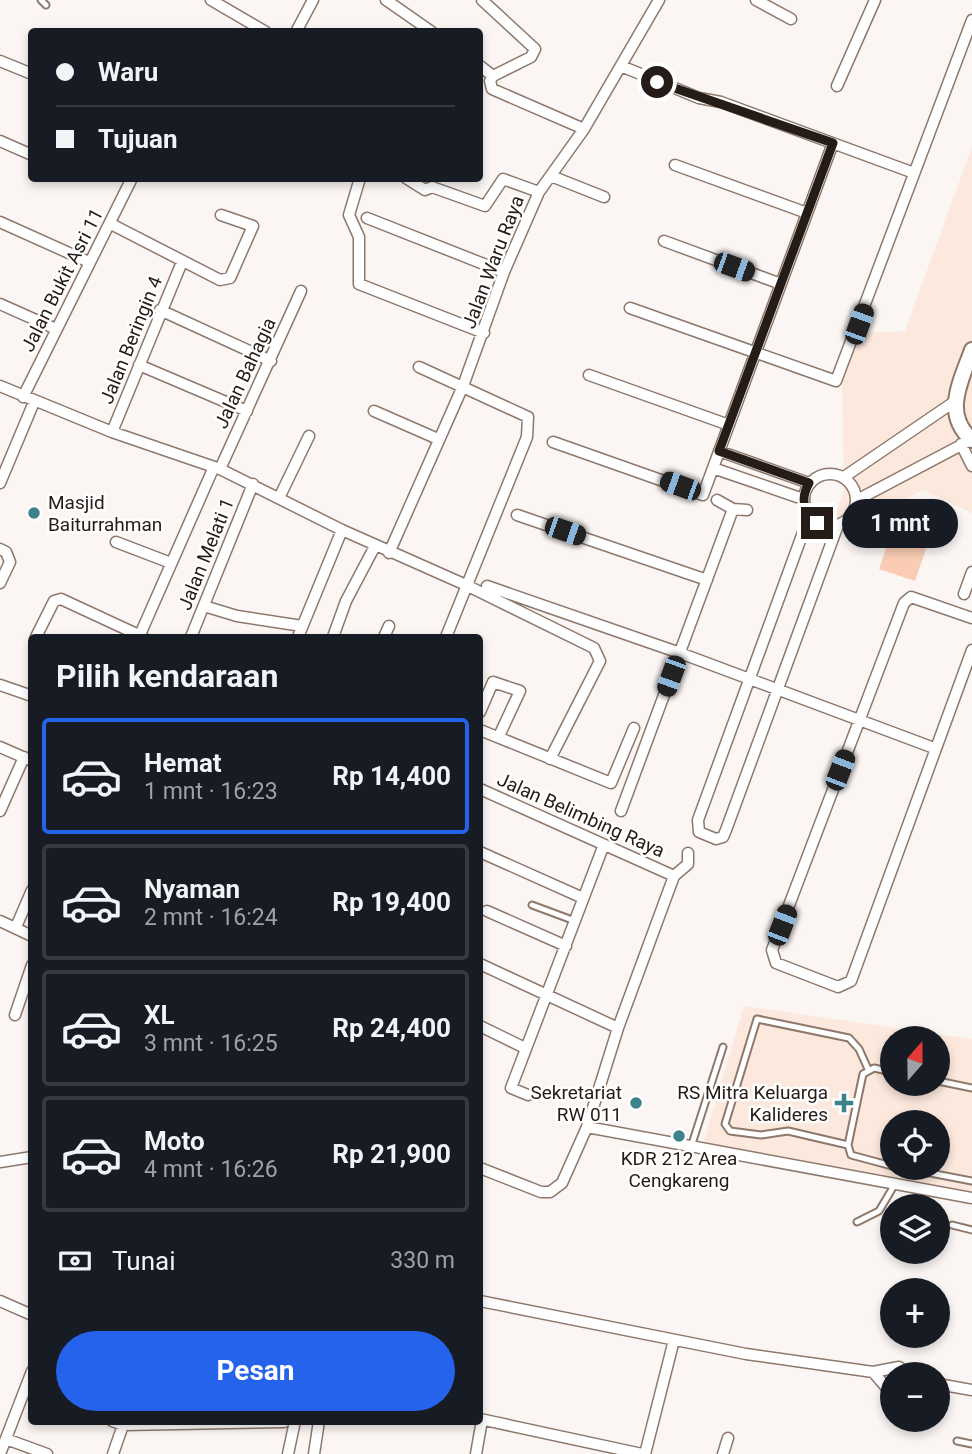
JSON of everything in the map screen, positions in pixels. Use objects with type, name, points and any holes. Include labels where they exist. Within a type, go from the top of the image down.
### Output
[{"type":"main road","points":[[967,435],[954,402],[968,377],[972,350]]},
{"type":"street","points":[[211,0],[259,28]]},
{"type":"street","points":[[298,28],[313,0]]},
{"type":"street","points":[[386,0],[426,28]]},
{"type":"street","points":[[482,0],[535,49],[531,57],[493,76],[490,80],[492,89],[584,130]]},
{"type":"street","name":"Jalan Waru Raya","points":[[389,553],[463,386],[504,272],[539,192],[584,130],[659,0]]},
{"type":"street","points":[[756,0],[791,19]]},
{"type":"street","points":[[837,86],[875,0]]},
{"type":"street","points":[[630,307],[828,381],[839,378],[972,20]]},
{"type":"street","points":[[0,61],[28,72]]},
{"type":"street","points":[[621,66],[699,99],[721,102],[914,173]]},
{"type":"street","points":[[483,68],[493,76]]},
{"type":"street","points":[[0,141],[28,150]]},
{"type":"street","points":[[553,442],[703,495],[833,143]]},
{"type":"street","points":[[675,165],[807,213]]},
{"type":"street","points":[[551,176],[604,197]]},
{"type":"street","points":[[412,182],[425,190],[434,183],[485,206],[503,179],[539,192]]},
{"type":"street","name":"Jalan Bukit Asri 11","points":[[23,397],[130,182]]},
{"type":"street","points":[[358,182],[349,215],[359,237],[362,257],[357,280],[359,284],[484,333]]},
{"type":"street","points":[[111,224],[220,280],[230,278],[253,226],[221,215]]},
{"type":"street","points":[[367,218],[504,272]]},
{"type":"street","points":[[0,222],[89,262]]},
{"type":"street","points":[[664,240],[781,284]]},
{"type":"street","name":"Jalan Beringin 4","points":[[112,432],[182,262]]},
{"type":"street","name":"Jalan Bahagia","points":[[142,634],[171,564],[247,411],[301,291]]},
{"type":"street","points":[[0,304],[56,329]]},
{"type":"street","points":[[160,310],[271,360]]},
{"type":"street","points":[[139,365],[247,411]]},
{"type":"street","points":[[419,367],[528,417],[527,436],[447,634]]},
{"type":"street","points":[[589,375],[729,425]]},
{"type":"street","points":[[0,386],[34,402],[253,484],[389,553],[466,584],[594,648],[600,661],[550,760]]},
{"type":"street","points":[[0,483],[34,402]]},
{"type":"street","points":[[845,477],[954,402]]},
{"type":"street","points":[[374,411],[438,439]]},
{"type":"street","points":[[857,500],[967,435],[972,466]]},
{"type":"street","points":[[279,498],[309,436]]},
{"type":"street","points":[[719,451],[809,483]]},
{"type":"street","points":[[713,468],[803,499]]},
{"type":"street","points":[[809,516],[698,820],[699,832],[716,839],[723,837],[726,830],[838,525],[854,511],[857,500],[853,487],[845,477],[832,473],[819,475],[809,483],[803,499],[809,516],[817,523],[838,525]]},
{"type":"street","name":"Jalan Melati 1","points":[[192,634],[253,484]]},
{"type":"street","points":[[717,500],[733,509],[747,510]]},
{"type":"street","points":[[621,811],[733,509]]},
{"type":"street","points":[[517,515],[707,580]]},
{"type":"street","points":[[299,634],[342,530]]},
{"type":"street","points":[[116,542],[171,564]]},
{"type":"street","points":[[334,634],[346,601],[375,546]]},
{"type":"street","points":[[0,549],[9,556],[10,562],[0,583]]},
{"type":"street","points":[[964,594],[972,572]]},
{"type":"street","points":[[487,586],[680,653],[934,748]]},
{"type":"street","points":[[972,618],[911,597],[906,599],[772,950],[776,963],[838,987],[851,981],[972,650]]},
{"type":"street","points":[[38,634],[54,601],[61,598],[135,634]]},
{"type":"street","points":[[204,606],[237,616],[302,626]]},
{"type":"street","points":[[385,634],[389,626]]},
{"type":"street","points":[[483,704],[492,682],[520,691],[499,736]]},
{"type":"street","points":[[0,685],[28,695]]},
{"type":"street","points":[[483,731],[611,783],[634,729]]},
{"type":"street","points":[[0,747],[28,759],[0,811]]},
{"type":"street","name":"Jalan Belimbing Raya","points":[[483,790],[674,880],[618,1028],[587,1127],[562,1183],[550,1192],[530,1189],[483,1169]]},
{"type":"street","points":[[528,1095],[511,1088],[603,847]]},
{"type":"street","points":[[483,853],[583,898]]},
{"type":"street","points":[[674,880],[688,864],[688,853]]},
{"type":"street","points":[[16,928],[28,900]]},
{"type":"street","points":[[487,911],[566,946]]},
{"type":"street","points":[[0,920],[28,934]]},
{"type":"street","points":[[483,965],[618,1028]]},
{"type":"street","points":[[15,1015],[28,977]]},
{"type":"street","points":[[483,1027],[525,1048]]},
{"type":"street","points":[[587,1127],[972,1198]]},
{"type":"street","points":[[0,1162],[28,1158]]},
{"type":"street","points":[[0,1301],[28,1313]]},
{"type":"street","points":[[483,1302],[674,1340],[873,1372],[880,1370]]},
{"type":"street","points":[[483,1420],[643,1454],[674,1340]]},
{"type":"street","points":[[873,1372],[880,1378]]},
{"type":"street","points":[[950,1386],[972,1390]]},
{"type":"street","points":[[0,1454],[28,1392]]},
{"type":"street","points":[[113,1454],[123,1425]]},
{"type":"street","points":[[288,1454],[294,1425]]},
{"type":"street","points":[[314,1454],[318,1425]]},
{"type":"street","points":[[476,1454],[480,1425]]},
{"type":"street","points":[[723,1454],[728,1438]]},
{"type":"street","points":[[6,1439],[47,1454]]},
{"type":"lane","points":[[532,905],[575,921]]},
{"type":"lane","points":[[848,1145],[788,1131],[751,1134],[730,1130],[725,1124],[755,1021],[767,1020],[839,1035],[855,1042],[868,1069]]},
{"type":"lane","points":[[691,1147],[723,1047]]},
{"type":"lane","points":[[868,1069],[880,1070]]},
{"type":"lane","points":[[868,1069],[863,1074],[848,1145],[851,1155],[880,1164]]},
{"type":"lane","points":[[950,1083],[972,1088]]},
{"type":"lane","points":[[950,1177],[972,1181]]},
{"type":"lane","points":[[857,1223],[879,1211],[895,1184]]},
{"type":"lane","points":[[952,1225],[972,1230]]},
{"type":"lane","points":[[957,1441],[972,1444]]},
{"type":"shaded area","points":[[972,147],[972,513],[923,490],[826,538],[844,491],[842,375],[858,333],[905,331]]},
{"type":"shaded area","points":[[900,508],[936,520],[915,581],[879,569]]},
{"type":"shaded area","name":"RS Mitra Keluarga Kalideres","points":[[744,1006],[882,1026],[880,1026],[880,1096],[950,1096],[950,1036],[972,1039],[972,1195],[893,1180],[950,1180],[950,1110],[880,1110],[880,1178],[703,1144]]},
{"type":"place","name":"Masjid Baiturrahman","points":[[34,513]]},
{"type":"place","name":"Sekretariat RW 011","points":[[636,1103]]},
{"type":"place","name":"RS Mitra Keluarga Kalideres","points":[[844,1103]]},
{"type":"place","name":"KDR 212 Area Cengkareng","points":[[679,1136]]},
{"type":"route","points":[[657,82],[699,99],[721,102],[833,143],[719,451],[809,483],[804,491],[804,508],[817,523]]}]
